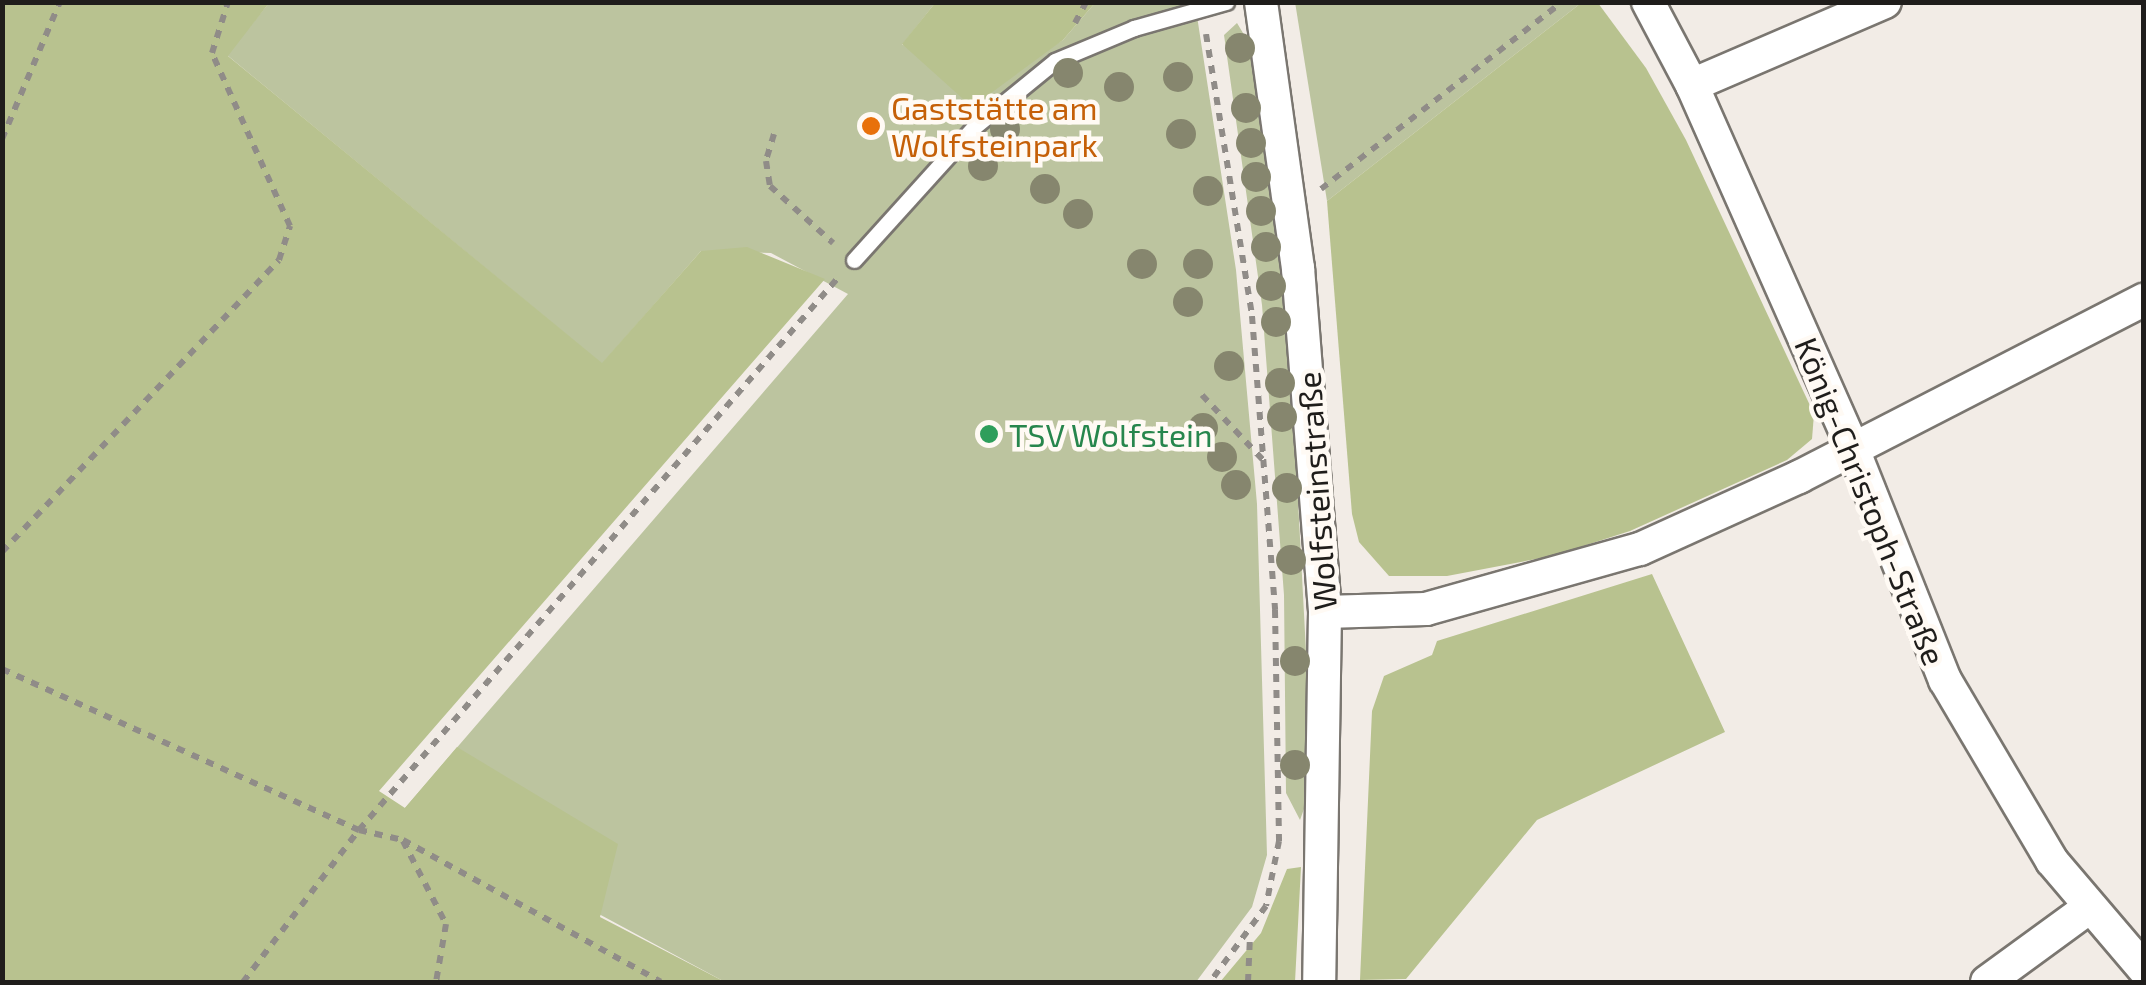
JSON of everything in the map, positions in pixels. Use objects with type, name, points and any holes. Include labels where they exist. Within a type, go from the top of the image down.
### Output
[{"type":"street","name":"Wolfsteinstraße","points":[[1261,2],[1292,211],[1326,612],[1318,982]]},
{"type":"street","name":"König-Christoph-Straße","points":[[1648,2],[1692,85],[1853,449],[1945,680],[1996,771],[2088,909],[2144,970]]},
{"type":"street","points":[[1692,85],[1885,2]]},
{"type":"street","points":[[1326,612],[1402,612],[1506,591],[1640,549],[1853,449],[2144,300]]},
{"type":"street","points":[[1987,982],[2088,909]]},
{"type":"lane","points":[[854,260],[974,127],[1054,61],[1226,2]]},
{"type":"path","points":[[2,139],[60,2]]},
{"type":"path","points":[[2,552],[279,260],[290,226],[212,53],[228,2]]},
{"type":"path","points":[[1292,211],[1562,2]]},
{"type":"path","points":[[1202,8],[1252,316],[1275,610],[1278,865],[1250,935],[1210,982]]},
{"type":"path","points":[[243,982],[359,830],[854,260],[770,186],[766,160],[774,134]]},
{"type":"path","points":[[1202,396],[1263,460]]},
{"type":"path","points":[[2,669],[359,830],[403,840],[660,982]]},
{"type":"path","points":[[403,840],[446,924],[436,982]]},
{"type":"path","points":[[1248,982],[1250,935]]},
{"type":"green space","points":[[935,2],[1095,3],[1063,40],[972,107],[902,44]]},
{"type":"green space","points":[[1295,2],[1581,3],[1327,201]]},
{"type":"green space","points":[[2,3],[269,3],[228,56],[602,363],[701,251],[747,247],[825,279],[379,791],[405,808],[457,747],[618,844],[600,917],[725,982],[3,982]]},
{"type":"green space","name":"TSV Wolfstein","points":[[269,3],[935,3],[902,45],[1043,52],[1063,40],[1095,3],[1195,3],[1236,270],[1257,504],[1267,855],[1252,907],[1196,982],[725,982],[404,809],[848,294],[771,253],[701,251],[602,364],[227,55]]},
{"type":"green space","points":[[1581,3],[1598,3],[1646,68],[1686,140],[1814,414],[1812,439],[1787,460],[1630,531],[1552,556],[1447,576],[1389,576],[1359,542],[1352,514],[1327,201]]},
{"type":"green space","points":[[1237,23],[1249,43],[1261,114],[1290,349],[1313,784],[1300,820],[1286,793],[1284,595],[1262,305],[1224,35]]},
{"type":"green space","points":[[1652,574],[1725,732],[1537,820],[1406,979],[1360,980],[1372,711],[1384,676],[1432,655],[1437,641]]},
{"type":"green space","points":[[1301,867],[1295,982],[1220,982],[1261,933],[1287,869]]},
{"type":"place","name":"Gaststätte am Wolfsteinpark","points":[[871,126]]},
{"type":"place","name":"TSV Wolfstein","points":[[989,434]]}]
